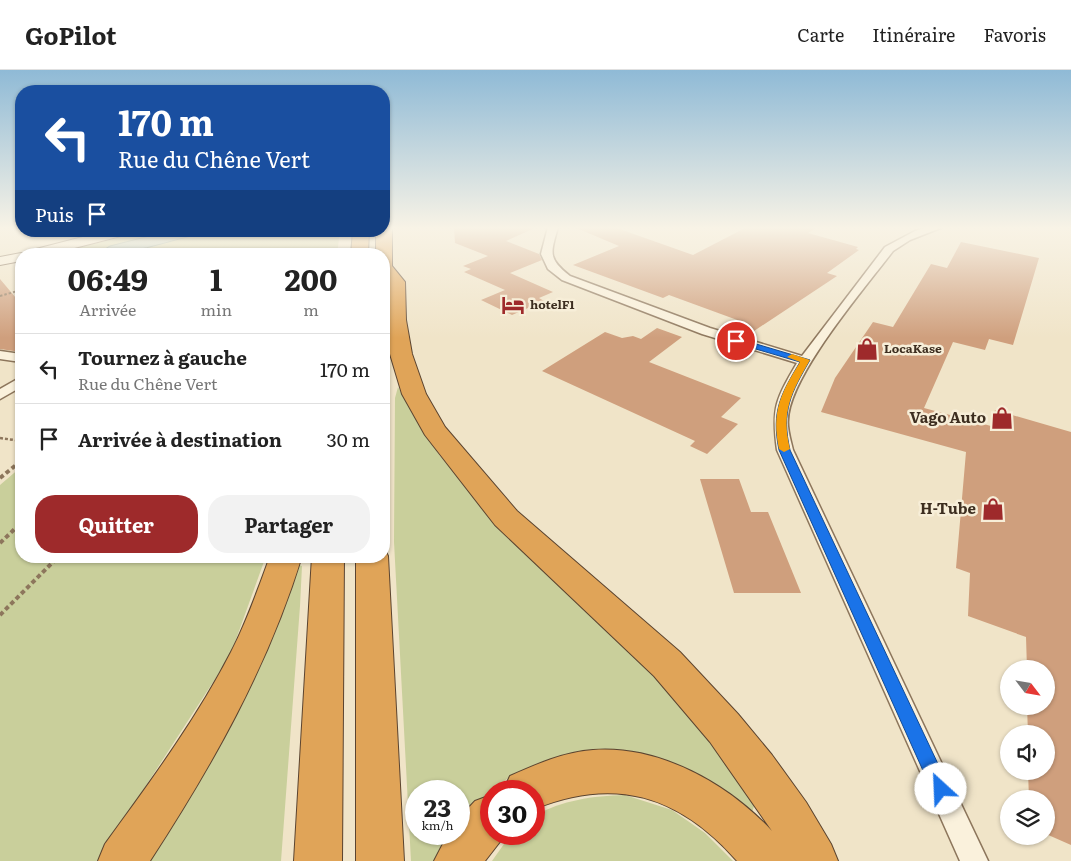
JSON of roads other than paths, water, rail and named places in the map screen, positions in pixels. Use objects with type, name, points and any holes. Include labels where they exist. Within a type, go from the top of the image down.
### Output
[{"type":"highway","points":[[390,274],[396,282],[396,320],[401,354],[411,386],[434,430],[506,518],[667,664],[724,728],[757,770],[790,818],[814,861]]},
{"type":"highway","points":[[122,861],[181,776],[243,666],[275,591],[284,563]]},
{"type":"highway","points":[[318,861],[328,563]]},
{"type":"highway","points":[[372,563],[380,861]]},
{"type":"highway","points":[[545,782],[567,774],[594,770],[621,771],[649,776],[676,786],[708,804],[746,835],[768,861]]},
{"type":"highway","points":[[458,861],[480,829]]},
{"type":"street","points":[[551,264],[566,278],[706,332],[805,360]]},
{"type":"street","points":[[878,264],[805,360],[787,392],[781,410],[781,434],[785,450],[974,861]]},
{"type":"street","points":[[0,356],[15,357]]},
{"type":"street","points":[[0,395],[15,384]]},
{"type":"place","name":"hotelF1","points":[[513,305]]},
{"type":"place","name":"LocaKase","points":[[867,349]]},
{"type":"place","name":"Vago Auto","points":[[1002,418]]},
{"type":"place","name":"H-Tube","points":[[993,509]]}]
